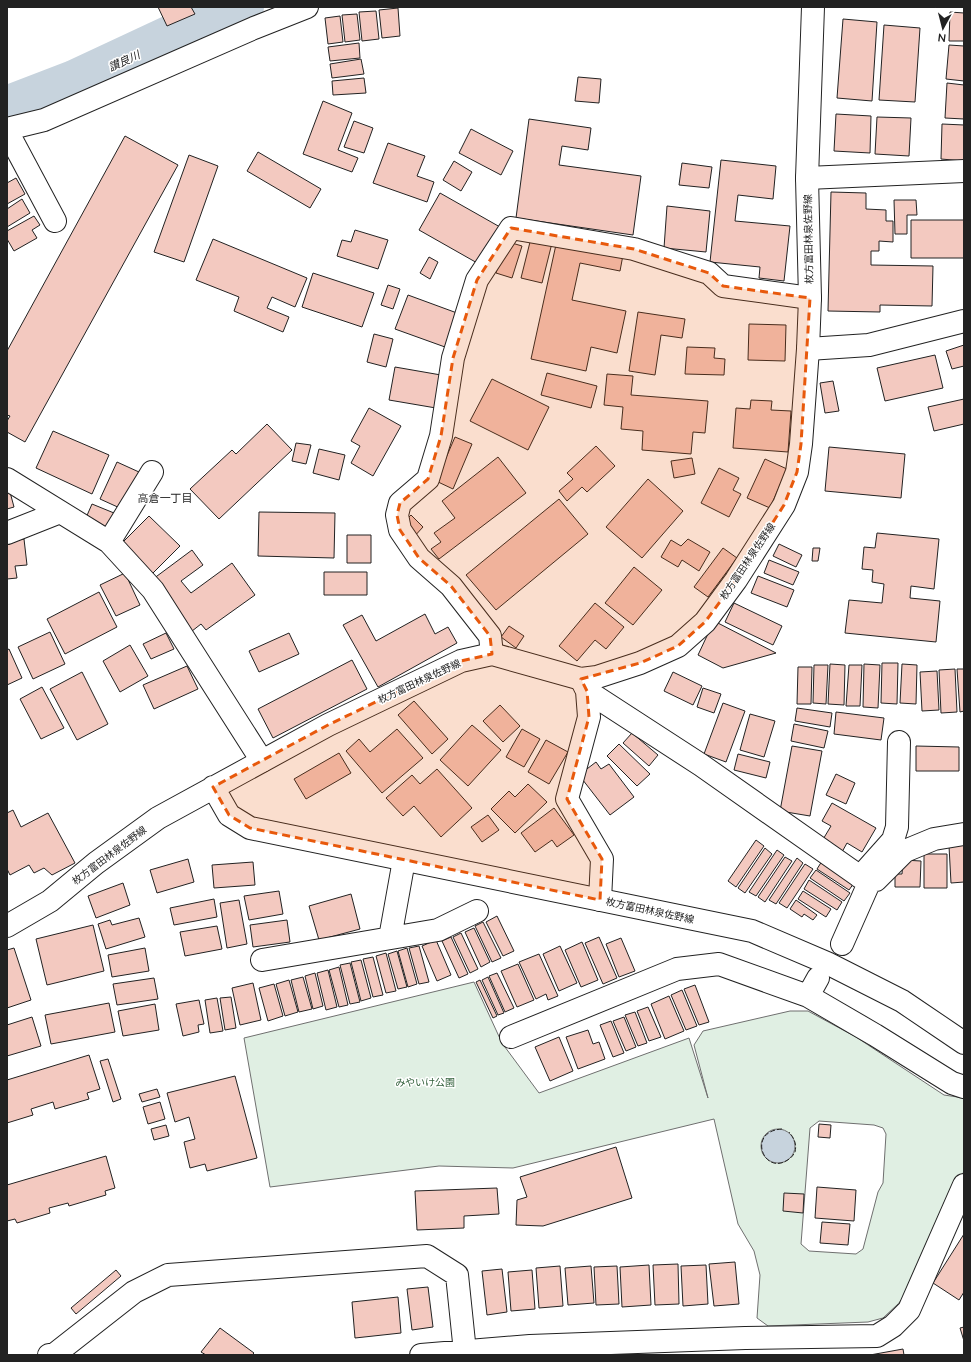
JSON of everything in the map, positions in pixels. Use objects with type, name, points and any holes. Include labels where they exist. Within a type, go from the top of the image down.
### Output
[{"type":"street","points":[[55,221],[7,130],[44,120],[254,28],[307,7]]},
{"type":"street","name":"枚方富田林泉佐野線","points":[[7,926],[50,901],[96,863],[158,818],[328,725],[461,661],[492,654],[584,685],[597,677],[640,663],[678,646],[705,622],[736,580],[784,505],[797,472],[801,444],[810,298],[806,178],[813,7]]},
{"type":"street","points":[[806,178],[964,171]]},
{"type":"street","points":[[492,654],[490,636],[451,586],[419,558],[400,530],[397,515],[400,503],[428,479],[441,436],[453,358],[477,280],[511,228],[634,249],[709,273],[723,286],[810,298]]},
{"type":"street","points":[[808,349],[869,345],[964,321]]},
{"type":"street","points":[[109,542],[152,472]]},
{"type":"street","points":[[7,479],[109,542],[153,590],[262,761]]},
{"type":"street","points":[[7,533],[60,512]]},
{"type":"street","points":[[584,685],[701,765],[864,880],[876,880],[905,851],[934,839],[964,834]]},
{"type":"street","points":[[584,685],[589,717],[567,799],[602,859],[600,900]]},
{"type":"street","points":[[842,944],[864,880],[893,840],[897,827],[899,742]]},
{"type":"street","name":"枚方富田林泉佐野線","points":[[213,787],[229,815],[250,828],[752,931],[828,963],[902,1001],[964,1043]]},
{"type":"street","points":[[390,938],[404,860]]},
{"type":"street","points":[[262,960],[438,930],[477,911]]},
{"type":"street","points":[[511,1037],[677,969],[719,964],[813,987],[875,1035],[952,1083],[964,1087]]},
{"type":"street","points":[[421,1355],[465,1352],[746,1347],[877,1336],[893,1326],[909,1310],[964,1185]]},
{"type":"street","points":[[49,1355],[54,1354],[134,1292],[168,1275],[427,1256],[457,1275],[465,1352]]},
{"type":"highlighted area","points":[[511,228],[634,249],[709,273],[723,286],[810,298],[801,444],[797,472],[784,505],[736,580],[705,622],[678,646],[640,663],[581,679],[587,691],[589,717],[567,799],[602,859],[600,900],[250,828],[229,815],[213,787],[328,725],[461,661],[492,654],[490,636],[451,586],[419,558],[400,530],[397,515],[400,503],[428,479],[441,436],[453,358],[477,280]]},
{"type":"green space","name":"みやいけ公園","points":[[474,982],[502,1043],[539,1093],[689,1038],[708,1098],[694,1045],[703,1031],[790,1011],[808,1011],[856,1037],[944,1095],[964,1098],[964,1171],[914,1285],[898,1304],[883,1318],[868,1322],[768,1326],[757,1318],[760,1275],[754,1251],[738,1224],[714,1119],[513,1168],[439,1166],[270,1187],[244,1038]],"holes":[[[819,1121],[874,1125],[883,1128],[886,1134],[883,1183],[878,1192],[863,1249],[856,1254],[809,1251],[801,1244],[810,1128]]]},
{"type":"shaded area","points":[[775,1129],[781,1129],[785,1130],[792,1136],[795,1146],[794,1153],[788,1160],[781,1163],[775,1163],[771,1162],[764,1156],[761,1149],[761,1143],[762,1139],[768,1132]]},
{"type":"building","points":[[158,7],[191,7],[195,14],[167,26]]},
{"type":"building","points":[[398,8],[400,36],[382,38],[379,10]]},
{"type":"building","points":[[376,11],[379,39],[362,41],[359,12]]},
{"type":"building","points":[[950,12],[964,13],[964,41],[949,41]]},
{"type":"building","points":[[357,14],[360,40],[345,42],[342,15]]},
{"type":"building","points":[[340,16],[343,42],[328,44],[325,18]]},
{"type":"building","points":[[843,19],[877,22],[872,101],[837,98]]},
{"type":"building","points":[[884,25],[920,28],[915,102],[879,100]]},
{"type":"building","points":[[359,43],[360,58],[330,61],[328,47]]},
{"type":"building","points":[[949,45],[964,46],[964,81],[946,79]]},
{"type":"building","points":[[361,59],[364,74],[332,78],[330,64]]},
{"type":"building","points":[[578,77],[601,79],[599,103],[575,101]]},
{"type":"building","points":[[364,78],[366,93],[333,95],[332,81]]},
{"type":"building","points":[[947,83],[964,85],[964,119],[945,118]]},
{"type":"building","points":[[323,101],[352,113],[338,150],[358,158],[352,172],[303,154]]},
{"type":"building","points":[[836,114],[871,116],[870,153],[834,151]]},
{"type":"building","points":[[877,117],[911,118],[909,156],[875,154]]},
{"type":"building","points":[[529,119],[591,128],[588,150],[562,146],[559,165],[641,176],[633,235],[516,218]]},
{"type":"building","points":[[354,121],[373,128],[364,153],[344,147]]},
{"type":"building","points":[[942,124],[964,125],[964,161],[941,159]]},
{"type":"building","points":[[471,129],[513,151],[501,175],[459,153]]},
{"type":"building","points":[[125,136],[178,165],[25,442],[7,432],[7,421],[10,416],[7,415],[7,351]]},
{"type":"building","points":[[388,143],[425,156],[417,176],[434,182],[427,202],[373,183]]},
{"type":"building","points":[[258,152],[321,189],[310,208],[247,171]]},
{"type":"building","points":[[189,155],[218,166],[184,262],[154,252]]},
{"type":"building","points":[[721,160],[776,166],[773,199],[738,195],[735,221],[790,226],[784,281],[759,278],[760,267],[710,262]]},
{"type":"building","points":[[454,161],[472,172],[461,191],[443,180]]},
{"type":"building","points":[[682,163],[712,167],[709,188],[679,185]]},
{"type":"building","points":[[16,178],[25,194],[7,204],[7,183]]},
{"type":"building","points":[[831,192],[866,193],[866,209],[886,210],[886,221],[893,221],[893,242],[879,241],[879,251],[871,251],[871,265],[933,266],[932,306],[880,305],[880,312],[828,311]]},
{"type":"building","points":[[440,193],[500,227],[479,264],[419,230]]},
{"type":"building","points":[[22,199],[30,213],[7,227],[7,209]]},
{"type":"building","points":[[894,200],[916,200],[917,215],[907,215],[907,234],[895,234]]},
{"type":"building","points":[[667,206],[710,211],[706,252],[664,248]]},
{"type":"building","points":[[34,216],[40,225],[32,230],[37,238],[14,251],[7,239],[7,231]]},
{"type":"building","points":[[911,220],[964,220],[964,258],[911,258]]},
{"type":"building","points":[[355,230],[388,240],[378,269],[337,256],[342,240],[351,242]]},
{"type":"building","points":[[531,238],[552,243],[542,283],[521,278]]},
{"type":"building","points":[[213,239],[307,278],[295,307],[272,297],[267,308],[289,317],[283,332],[234,311],[239,297],[196,280]]},
{"type":"building","points":[[557,240],[623,255],[620,271],[580,263],[572,300],[626,311],[617,353],[591,347],[586,371],[531,359]]},
{"type":"building","points":[[505,241],[522,246],[512,278],[496,273]]},
{"type":"building","points":[[429,257],[438,262],[430,279],[420,273]]},
{"type":"building","points":[[313,273],[374,293],[362,327],[302,307]]},
{"type":"building","points":[[388,285],[400,289],[393,309],[381,305]]},
{"type":"building","points":[[408,295],[457,313],[445,347],[395,329]]},
{"type":"building","points":[[638,312],[685,319],[682,338],[661,335],[655,375],[629,371]]},
{"type":"building","points":[[749,324],[786,325],[785,361],[748,360]]},
{"type":"building","points":[[374,334],[393,339],[386,367],[367,362]]},
{"type":"building","points":[[964,345],[964,366],[952,369],[946,351]]},
{"type":"building","points":[[687,347],[715,348],[714,358],[725,359],[724,375],[685,374]]},
{"type":"building","points":[[935,355],[943,388],[885,401],[877,368]]},
{"type":"building","points":[[395,367],[441,375],[436,408],[389,400]]},
{"type":"building","points":[[547,373],[597,386],[591,408],[541,395]]},
{"type":"building","points":[[607,374],[633,376],[631,395],[708,401],[705,433],[693,432],[691,454],[642,450],[643,431],[621,429],[623,407],[604,405]]},
{"type":"building","points":[[492,379],[549,407],[528,450],[470,421]]},
{"type":"building","points":[[833,381],[839,411],[825,413],[820,383]]},
{"type":"building","points":[[964,399],[964,424],[934,431],[928,407]]},
{"type":"building","points":[[751,400],[772,401],[771,410],[791,411],[788,452],[733,448],[736,408],[750,409]]},
{"type":"building","points":[[369,408],[401,426],[373,476],[351,463],[360,446],[351,441]]},
{"type":"building","points":[[267,424],[292,450],[219,519],[190,489],[232,450],[236,454]]},
{"type":"building","points":[[53,431],[109,455],[92,494],[36,468]]},
{"type":"building","points":[[455,437],[472,444],[453,489],[436,481]]},
{"type":"building","points":[[296,443],[311,445],[306,464],[292,461]]},
{"type":"building","points":[[596,446],[615,466],[587,492],[582,487],[567,501],[559,491],[573,479],[567,473]]},
{"type":"building","points":[[829,447],[905,454],[901,498],[825,491]]},
{"type":"building","points":[[319,449],[345,455],[339,480],[313,473]]},
{"type":"building","points":[[498,457],[526,493],[439,559],[431,549],[441,542],[434,533],[455,518],[442,501]]},
{"type":"building","points":[[692,458],[695,474],[674,478],[671,461]]},
{"type":"building","points":[[765,459],[787,469],[770,508],[747,498]]},
{"type":"building","points":[[117,462],[139,472],[122,509],[100,499]]},
{"type":"building","points":[[719,468],[739,478],[733,490],[741,494],[729,517],[701,503]]},
{"type":"building","points":[[648,479],[683,511],[642,558],[606,527]]},
{"type":"building","points":[[10,492],[14,507],[7,509],[7,493]]},
{"type":"building","points":[[559,499],[588,534],[496,610],[466,575]]},
{"type":"building","points":[[92,504],[114,513],[107,530],[85,520]]},
{"type":"building","points":[[259,512],[335,513],[334,558],[258,556]]},
{"type":"building","points":[[411,515],[423,527],[412,539],[404,522]]},
{"type":"building","points":[[149,516],[180,546],[151,575],[120,545]]},
{"type":"building","points":[[877,533],[939,539],[934,589],[911,586],[910,598],[940,601],[936,642],[845,633],[849,600],[882,603],[884,584],[872,582],[873,570],[862,569],[864,547],[875,548]]},
{"type":"building","points":[[347,535],[371,535],[371,563],[347,563]]},
{"type":"building","points":[[24,539],[27,565],[15,566],[17,578],[7,579],[7,541]]},
{"type":"building","points":[[688,539],[710,552],[699,571],[682,560],[678,567],[661,557],[671,540],[681,546]]},
{"type":"building","points":[[779,544],[802,555],[796,567],[773,556]]},
{"type":"building","points":[[723,548],[737,558],[708,597],[694,587]]},
{"type":"building","points":[[813,548],[820,548],[818,561],[812,561]]},
{"type":"building","points":[[192,550],[203,565],[181,581],[191,593],[232,563],[255,595],[206,630],[201,624],[187,635],[149,582]]},
{"type":"building","points":[[769,560],[799,572],[793,585],[764,573]]},
{"type":"building","points":[[634,567],[662,590],[633,625],[605,603]]},
{"type":"building","points":[[324,572],[367,572],[367,595],[324,595]]},
{"type":"building","points":[[125,573],[140,605],[116,616],[100,585]]},
{"type":"building","points":[[758,576],[794,590],[787,607],[751,593]]},
{"type":"building","points":[[99,592],[117,627],[65,654],[47,619]]},
{"type":"building","points":[[595,603],[624,627],[606,649],[595,640],[577,661],[559,646]]},
{"type":"building","points":[[734,603],[782,626],[773,645],[725,622]]},
{"type":"building","points":[[425,614],[435,634],[448,627],[457,643],[378,687],[343,625],[362,615],[376,641]]},
{"type":"building","points":[[714,621],[776,653],[723,668],[698,655]]},
{"type":"building","points":[[509,626],[524,636],[516,648],[501,637]]},
{"type":"building","points":[[50,632],[65,664],[33,679],[18,647]]},
{"type":"building","points":[[166,633],[174,649],[151,659],[143,644]]},
{"type":"building","points":[[289,633],[299,654],[259,672],[249,651]]},
{"type":"building","points":[[130,645],[148,676],[120,692],[103,661]]},
{"type":"building","points":[[9,649],[22,678],[7,685],[7,650]]},
{"type":"building","points":[[352,660],[367,689],[273,738],[258,709]]},
{"type":"building","points":[[882,663],[898,663],[897,704],[881,703]]},
{"type":"building","points":[[830,664],[845,665],[844,705],[828,704]]},
{"type":"building","points":[[864,664],[880,665],[878,708],[863,707]]},
{"type":"building","points":[[902,664],[917,665],[916,704],[900,703]]},
{"type":"building","points":[[814,665],[828,665],[826,704],[813,703]]},
{"type":"building","points":[[849,665],[862,665],[860,706],[846,706]]},
{"type":"building","points":[[187,666],[198,689],[154,709],[143,685]]},
{"type":"building","points":[[798,667],[812,667],[811,704],[797,704]]},
{"type":"building","points":[[955,669],[957,712],[941,713],[939,670]]},
{"type":"building","points":[[957,669],[964,669],[964,711],[960,712]]},
{"type":"building","points":[[937,671],[939,710],[922,711],[920,672]]},
{"type":"building","points":[[82,672],[108,724],[77,740],[50,689]]},
{"type":"building","points":[[673,672],[702,686],[693,705],[664,691]]},
{"type":"building","points":[[42,687],[64,728],[41,739],[20,699]]},
{"type":"building","points":[[703,688],[721,694],[714,713],[697,707]]},
{"type":"building","points":[[414,701],[448,739],[432,754],[398,715]]},
{"type":"building","points":[[723,703],[745,711],[726,762],[704,754]]},
{"type":"building","points":[[500,705],[520,726],[503,742],[483,721]]},
{"type":"building","points":[[797,708],[832,713],[830,727],[795,721]]},
{"type":"building","points":[[836,712],[884,718],[881,740],[834,734]]},
{"type":"building","points":[[750,714],[775,721],[764,757],[740,750]]},
{"type":"building","points":[[794,724],[828,731],[824,748],[791,741]]},
{"type":"building","points":[[472,725],[501,750],[468,786],[440,760]]},
{"type":"building","points":[[397,729],[423,758],[382,793],[346,751],[359,739],[370,752]]},
{"type":"building","points":[[522,729],[540,739],[524,767],[506,757]]},
{"type":"building","points":[[632,733],[658,755],[649,766],[623,743]]},
{"type":"building","points":[[546,740],[568,752],[549,784],[528,772]]},
{"type":"building","points":[[619,744],[650,774],[637,786],[607,756]]},
{"type":"building","points":[[792,746],[822,751],[810,816],[780,811]]},
{"type":"building","points":[[916,746],[959,747],[959,771],[916,771]]},
{"type":"building","points":[[339,753],[351,773],[306,799],[294,779]]},
{"type":"building","points":[[738,754],[770,762],[766,778],[734,770]]},
{"type":"building","points":[[596,762],[601,769],[609,764],[634,797],[610,815],[579,775]]},
{"type":"building","points":[[437,769],[472,808],[441,837],[414,806],[403,816],[386,798],[412,775],[420,784]]},
{"type":"building","points":[[836,774],[855,783],[846,804],[826,795]]},
{"type":"building","points":[[528,784],[547,802],[515,833],[491,809],[509,791],[515,797]]},
{"type":"building","points":[[832,803],[876,828],[862,852],[847,843],[842,852],[822,841],[831,826],[822,821]]},
{"type":"building","points":[[554,808],[574,835],[557,847],[552,840],[535,852],[521,833]]},
{"type":"building","points":[[13,810],[21,827],[48,813],[75,863],[52,875],[44,868],[34,873],[29,865],[10,875],[7,869],[7,813]]},
{"type":"building","points":[[488,815],[499,830],[482,842],[471,827]]},
{"type":"building","points":[[756,840],[764,846],[736,887],[728,881]]},
{"type":"building","points":[[964,845],[964,882],[951,883],[949,846]]},
{"type":"building","points":[[765,848],[772,854],[745,893],[738,888]]},
{"type":"building","points":[[777,850],[784,855],[756,896],[749,892]]},
{"type":"building","points":[[924,854],[947,854],[947,888],[924,888]]},
{"type":"building","points":[[785,857],[792,861],[765,902],[758,897]]},
{"type":"building","points":[[797,858],[803,863],[776,904],[769,900]]},
{"type":"building","points":[[188,859],[194,882],[157,893],[150,870]]},
{"type":"building","points":[[903,860],[921,861],[920,887],[895,887],[895,874],[902,874]]},
{"type":"building","points":[[822,861],[854,883],[849,890],[817,869]]},
{"type":"building","points":[[253,862],[255,885],[214,888],[212,865]]},
{"type":"building","points":[[805,864],[813,869],[787,908],[779,903]]},
{"type":"building","points":[[816,870],[850,893],[844,901],[810,878]]},
{"type":"building","points":[[809,880],[842,902],[837,910],[804,889]]},
{"type":"building","points":[[123,883],[130,905],[96,918],[88,896]]},
{"type":"building","points":[[279,891],[283,914],[249,920],[244,896]]},
{"type":"building","points":[[803,891],[831,909],[826,917],[798,899]]},
{"type":"building","points":[[351,894],[360,929],[319,940],[309,906]]},
{"type":"building","points":[[214,899],[217,917],[174,925],[170,908]]},
{"type":"building","points":[[239,900],[247,944],[227,948],[220,903]]},
{"type":"building","points":[[796,900],[817,915],[813,920],[804,914],[802,917],[790,909]]},
{"type":"building","points":[[497,916],[514,951],[503,956],[486,922]]},
{"type":"building","points":[[139,918],[145,937],[106,949],[98,924],[110,920],[112,925]]},
{"type":"building","points":[[287,920],[290,942],[253,947],[250,925]]},
{"type":"building","points":[[483,922],[501,958],[492,962],[475,926]]},
{"type":"building","points":[[93,925],[104,971],[47,985],[36,939]]},
{"type":"building","points":[[217,926],[222,949],[185,956],[180,932]]},
{"type":"building","points":[[474,928],[490,962],[481,967],[465,932]]},
{"type":"building","points":[[461,933],[478,969],[470,973],[453,937]]},
{"type":"building","points":[[451,937],[468,974],[459,978],[442,941]]},
{"type":"building","points":[[599,937],[617,978],[603,984],[585,943]]},
{"type":"building","points":[[621,938],[635,971],[619,977],[606,944]]},
{"type":"building","points":[[436,940],[451,975],[437,981],[422,946]]},
{"type":"building","points":[[582,942],[598,980],[581,987],[565,950]]},
{"type":"building","points":[[419,946],[429,982],[419,984],[409,948]]},
{"type":"building","points":[[560,946],[577,983],[559,991],[543,954]]},
{"type":"building","points":[[14,948],[31,1000],[7,1008],[7,950]]},
{"type":"building","points":[[145,948],[149,971],[112,977],[108,955]]},
{"type":"building","points":[[407,948],[417,984],[408,987],[398,951]]},
{"type":"building","points":[[397,951],[407,987],[398,989],[388,954]]},
{"type":"building","points":[[386,953],[396,991],[386,993],[376,956]]},
{"type":"building","points":[[539,954],[558,996],[548,1000],[546,994],[536,999],[519,962]]},
{"type":"building","points":[[373,957],[383,995],[373,997],[363,959]]},
{"type":"building","points":[[361,960],[371,998],[361,1001],[351,962]]},
{"type":"building","points":[[350,963],[360,1002],[350,1004],[340,965]]},
{"type":"building","points":[[518,964],[534,1000],[517,1007],[501,971]]},
{"type":"building","points":[[339,967],[348,1005],[339,1007],[329,970]]},
{"type":"building","points":[[328,970],[337,1007],[326,1010],[317,973]]},
{"type":"building","points":[[315,973],[323,1006],[313,1009],[305,976]]},
{"type":"building","points":[[497,973],[514,1008],[505,1012],[489,976]]},
{"type":"building","points":[[303,977],[312,1009],[299,1012],[291,980]]},
{"type":"building","points":[[488,977],[504,1013],[498,1015],[482,980]]},
{"type":"building","points":[[154,978],[158,999],[117,1005],[113,984]]},
{"type":"building","points":[[289,980],[298,1012],[285,1016],[276,984]]},
{"type":"building","points":[[480,980],[497,1016],[493,1018],[476,982]]},
{"type":"building","points":[[253,983],[261,1020],[240,1025],[232,988]]},
{"type":"building","points":[[274,984],[283,1016],[268,1021],[259,988]]},
{"type":"building","points":[[695,985],[709,1022],[699,1025],[684,989]]},
{"type":"building","points":[[682,990],[697,1026],[686,1030],[671,995]]},
{"type":"building","points":[[669,996],[684,1031],[665,1039],[651,1004]]},
{"type":"building","points":[[231,997],[236,1028],[225,1030],[220,998]]},
{"type":"building","points":[[217,998],[223,1031],[210,1033],[205,1000]]},
{"type":"building","points":[[199,1000],[204,1024],[198,1025],[199,1032],[183,1036],[176,1004]]},
{"type":"building","points":[[109,1003],[115,1032],[51,1044],[45,1015]]},
{"type":"building","points":[[155,1004],[159,1030],[123,1036],[118,1011]]},
{"type":"building","points":[[648,1007],[661,1037],[649,1041],[637,1011]]},
{"type":"building","points":[[635,1012],[647,1043],[638,1046],[625,1015]]},
{"type":"building","points":[[32,1017],[41,1046],[7,1056],[7,1025]]},
{"type":"building","points":[[624,1017],[636,1047],[626,1051],[613,1021]]},
{"type":"building","points":[[611,1021],[624,1053],[613,1057],[600,1025]]},
{"type":"building","points":[[588,1030],[593,1044],[599,1042],[605,1059],[578,1069],[566,1037]]},
{"type":"building","points":[[559,1037],[573,1071],[550,1081],[535,1047]]},
{"type":"building","points":[[89,1055],[100,1089],[87,1093],[89,1099],[55,1109],[53,1102],[31,1109],[33,1115],[7,1123],[7,1080]]},
{"type":"building","points":[[108,1059],[121,1099],[113,1102],[100,1061]]},
{"type":"building","points":[[235,1076],[257,1158],[207,1171],[205,1164],[190,1168],[184,1142],[195,1139],[189,1117],[175,1122],[167,1093]]},
{"type":"building","points":[[157,1089],[160,1097],[142,1102],[139,1094]]},
{"type":"building","points":[[160,1102],[165,1119],[148,1124],[143,1107]]},
{"type":"building","points":[[819,1124],[831,1125],[830,1138],[818,1137]]},
{"type":"building","points":[[166,1125],[169,1136],[154,1140],[151,1129]]},
{"type":"building","points":[[616,1147],[632,1198],[543,1226],[516,1225],[517,1200],[527,1197],[520,1177]]},
{"type":"building","points":[[106,1156],[115,1188],[105,1191],[106,1195],[69,1206],[68,1203],[49,1208],[50,1213],[17,1223],[15,1219],[7,1221],[7,1185]]},
{"type":"building","points":[[817,1187],[856,1190],[854,1221],[815,1218]]},
{"type":"building","points":[[497,1188],[499,1214],[464,1216],[464,1228],[417,1230],[415,1191]]},
{"type":"building","points":[[784,1193],[804,1194],[803,1213],[783,1211]]},
{"type":"building","points":[[822,1222],[850,1224],[848,1245],[820,1243]]},
{"type":"building","points":[[964,1234],[964,1292],[959,1300],[933,1283]]},
{"type":"building","points":[[735,1262],[739,1304],[714,1306],[709,1264]]},
{"type":"building","points":[[678,1264],[679,1304],[655,1305],[653,1265]]},
{"type":"building","points":[[649,1265],[651,1305],[622,1307],[620,1267]]},
{"type":"building","points":[[706,1265],[708,1304],[683,1306],[681,1266]]},
{"type":"building","points":[[560,1266],[563,1306],[539,1308],[536,1268]]},
{"type":"building","points":[[591,1266],[594,1303],[568,1305],[565,1268]]},
{"type":"building","points":[[617,1266],[619,1304],[596,1305],[594,1267]]},
{"type":"building","points":[[502,1269],[507,1312],[487,1315],[482,1271]]},
{"type":"building","points":[[116,1270],[121,1276],[76,1314],[71,1308]]},
{"type":"building","points":[[532,1270],[535,1309],[511,1311],[508,1272]]},
{"type":"building","points":[[428,1287],[433,1327],[412,1330],[407,1289]]},
{"type":"building","points":[[398,1297],[401,1333],[355,1338],[352,1302]]},
{"type":"building","points":[[964,1327],[964,1341],[960,1328]]},
{"type":"building","points":[[220,1328],[254,1353],[252,1355],[206,1355],[201,1352]]},
{"type":"building","points":[[903,1349],[904,1355],[870,1355]]},
{"type":"waterway","name":"讃良川","points":[[7,110],[75,84],[240,7]]},
{"type":"fence","points":[[782,1129],[771,1131],[762,1143],[762,1151],[765,1157],[771,1162],[778,1163],[786,1161],[795,1152],[796,1149],[794,1139],[789,1132]]},
{"type":"district","name":"高倉一丁目","points":[[165,498]]}]
